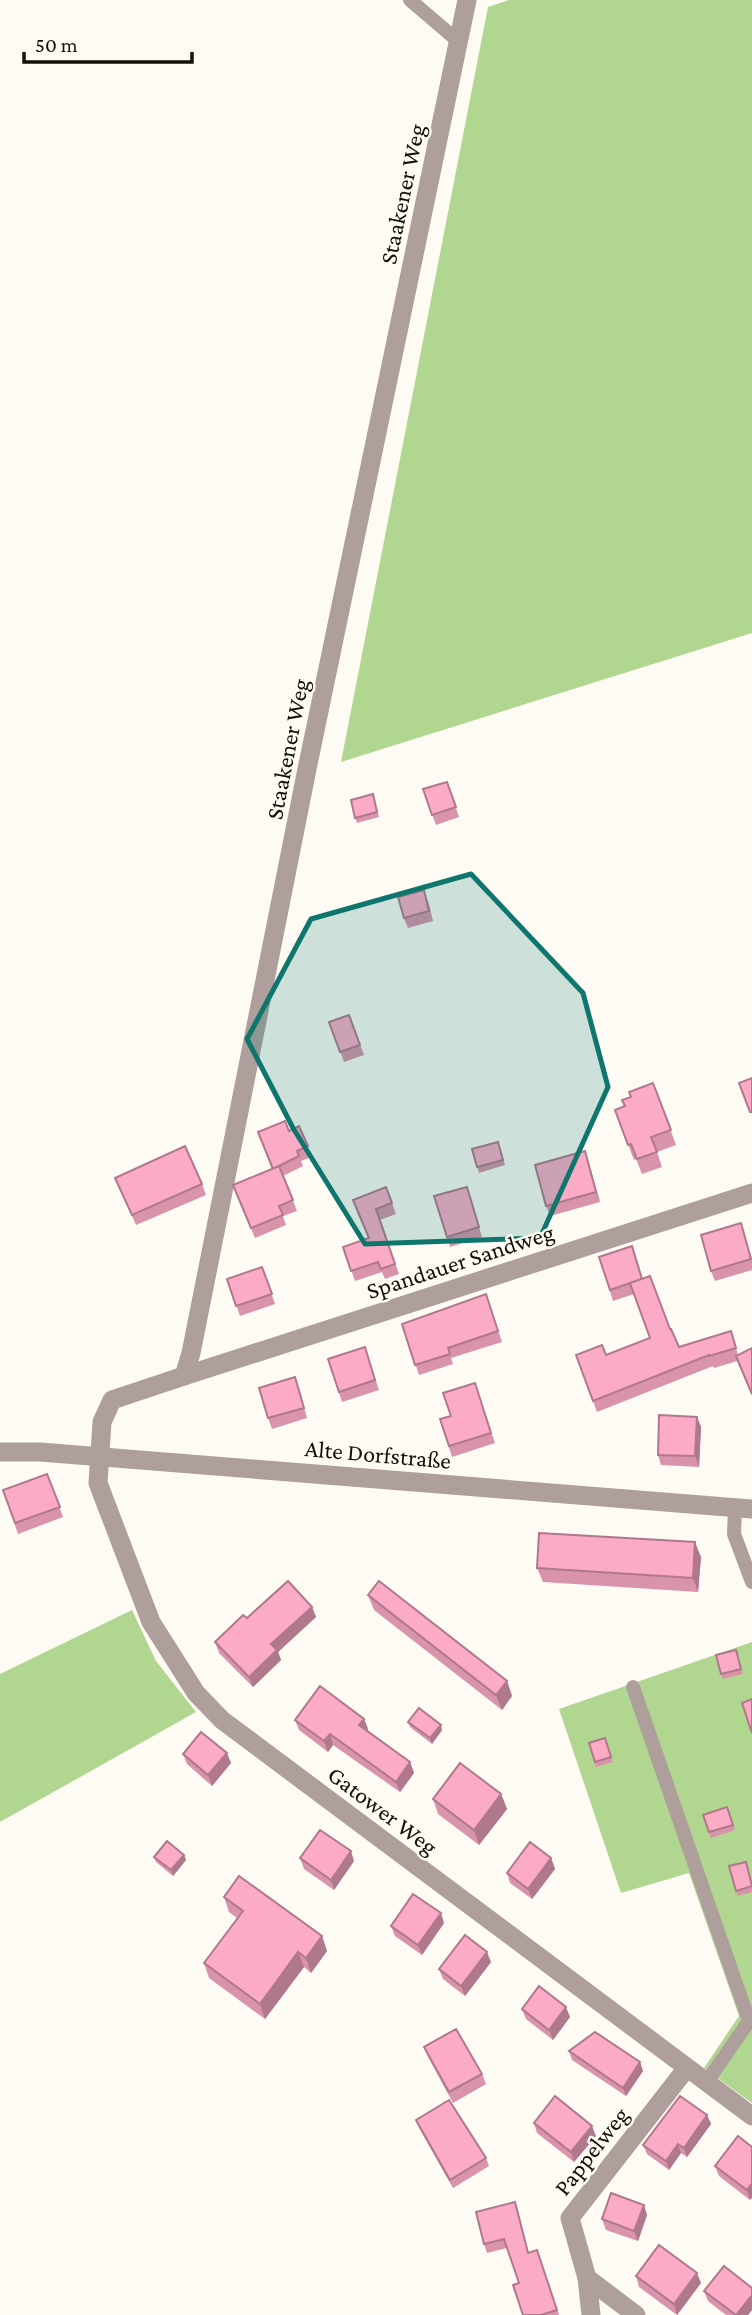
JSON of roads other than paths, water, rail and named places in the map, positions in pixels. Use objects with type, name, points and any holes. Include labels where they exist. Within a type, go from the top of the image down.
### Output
[{"type":"street","name":"Staakener Weg","points":[[184,1376],[191,1353],[307,769],[467,0]]},
{"type":"street","name":"Spandauer Sandweg","points":[[184,1376],[752,1193]]},
{"type":"street","points":[[99,1457],[102,1422],[112,1400],[184,1376]]},
{"type":"street","name":"Alte Dorfstraße","points":[[0,1452],[18,1450],[743,1508]]},
{"type":"street","name":"Gatower Weg","points":[[99,1457],[98,1483],[151,1622],[196,1693],[213,1711],[752,2116]]},
{"type":"street","name":"Pappelweg","points":[[591,2315],[587,2278],[570,2218],[686,2069]]},
{"type":"street","points":[[587,2278],[636,2315]]},
{"type":"lane","points":[[410,0],[458,41]]},
{"type":"lane","points":[[743,1508],[734,1534],[752,1582]]},
{"type":"lane","points":[[633,1687],[749,2021],[706,2083]]}]
